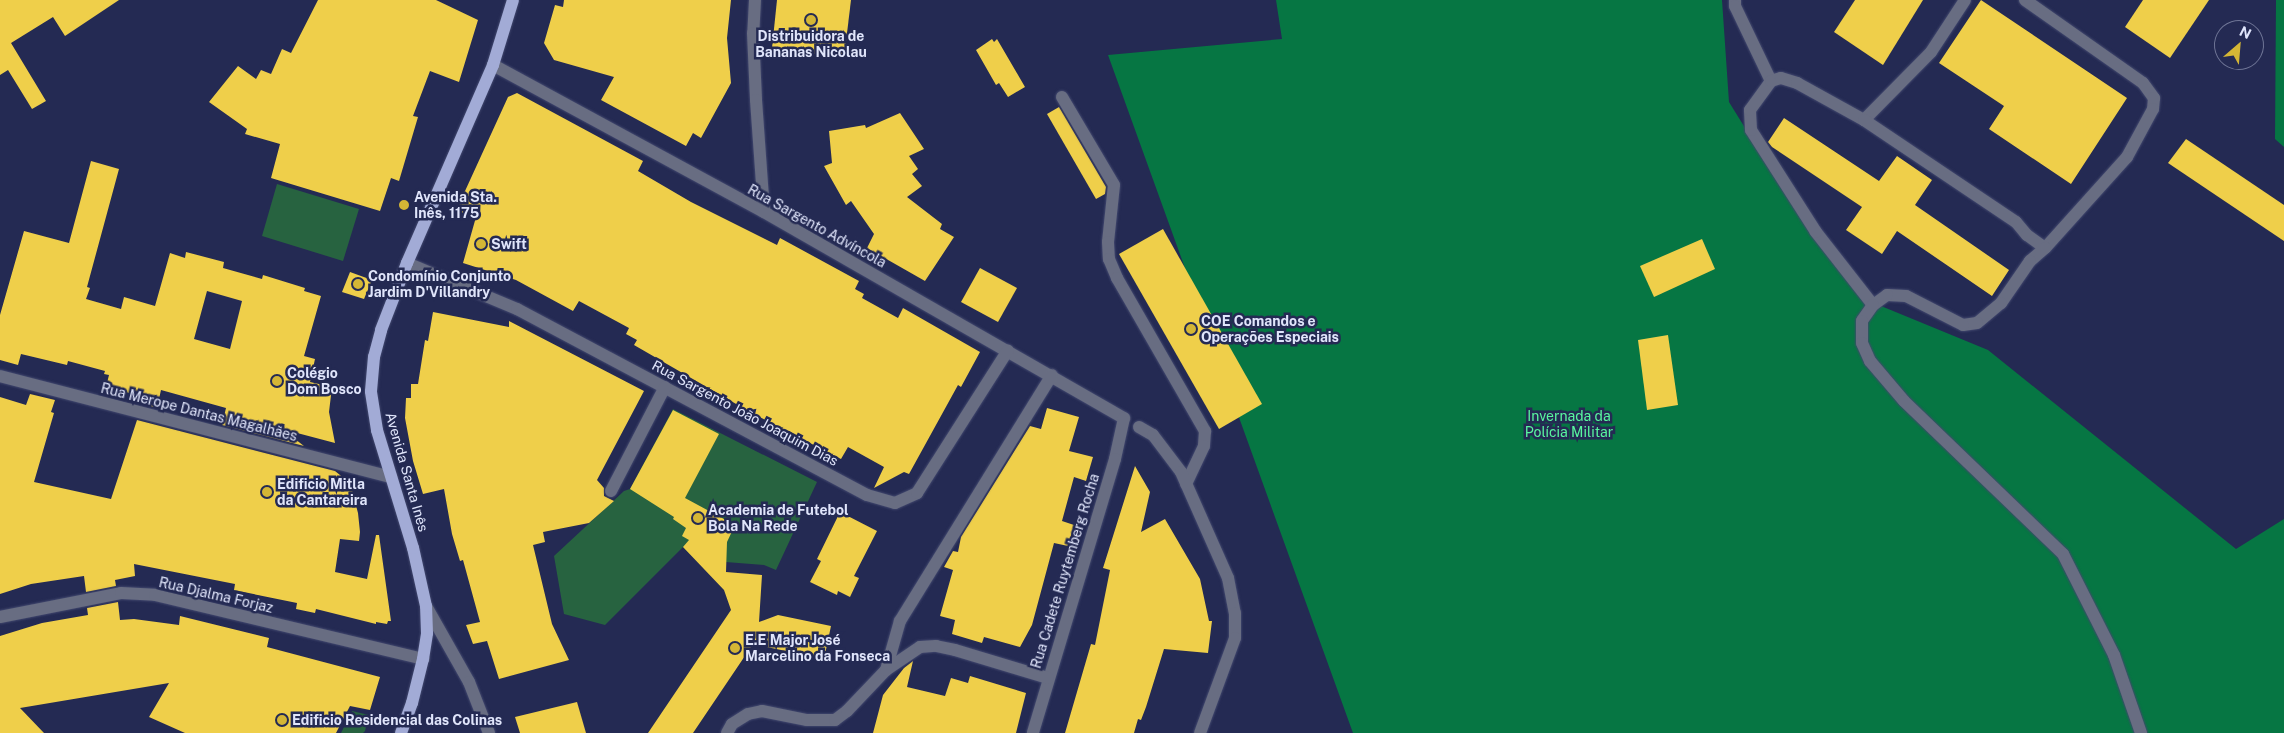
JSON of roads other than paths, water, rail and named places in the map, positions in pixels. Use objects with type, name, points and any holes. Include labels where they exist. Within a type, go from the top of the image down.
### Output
[{"type":"main road","name":"Avenida Santa Inês","points":[[401,733],[412,703],[423,659],[427,633],[426,606],[413,548],[377,430],[371,391],[374,357],[381,330],[407,263],[493,65],[513,0]]},
{"type":"street","points":[[754,0],[753,33],[764,212]]},
{"type":"street","points":[[1735,0],[1735,6],[1771,81]]},
{"type":"street","points":[[1864,120],[1931,52],[1965,0]]},
{"type":"street","points":[[2025,0],[2143,83],[2154,98],[2153,109],[2127,157],[2045,248],[2030,261],[2001,303],[1978,323],[1962,324],[1906,296],[1887,295],[1873,305],[1862,322],[1862,343],[1870,361],[1904,401],[2063,554],[2114,655],[2141,733]]},
{"type":"street","name":"Rua Sargento Advíncola","points":[[493,65],[764,212],[1052,375],[1124,418]]},
{"type":"street","points":[[1873,305],[1816,232],[1750,130],[1750,110],[1771,81],[1781,78],[1797,83],[1864,120],[2016,222],[2027,235],[2045,248]]},
{"type":"street","points":[[1062,97],[1114,185],[1108,242],[1109,259],[1117,278],[1199,416],[1205,431],[1204,446],[1186,484]]},
{"type":"street","name":"Rua Sargento João Joaquim Dias","points":[[407,263],[518,309],[867,495],[894,503],[917,494],[1008,350]]},
{"type":"street","points":[[886,670],[900,622],[1052,375]]},
{"type":"street","name":"Rua Merope Dantas Magalhães","points":[[0,376],[391,477]]},
{"type":"street","points":[[610,490],[665,387]]},
{"type":"street","name":"Rua Cadete Ruytemberg Rocha","points":[[1033,733],[1115,459],[1124,418]]},
{"type":"street","points":[[1139,427],[1153,435],[1166,450],[1186,484],[1228,578],[1235,613],[1234,638],[1200,733]]},
{"type":"street","name":"Rua Djalma Forjaz","points":[[0,617],[121,593],[155,595],[423,659]]},
{"type":"street","points":[[426,606],[469,682],[489,733]]},
{"type":"street","points":[[727,733],[736,721],[748,714],[762,711],[813,721],[835,720],[847,712],[886,670],[920,647],[936,646],[955,650],[1048,678]]},
{"type":"place","name":"Distribuidora de Bananas Nicolau","points":[[811,20]]},
{"type":"place","name":"Avenida Sta. Inês, 1175","points":[[404,205]]},
{"type":"place","name":"Swift","points":[[481,244]]},
{"type":"place","name":"Condomínio Conjunto Jardim D'Villandry","points":[[358,284]]},
{"type":"place","name":"COE Comandos e Operações Especiais","points":[[1191,329]]},
{"type":"place","name":"Colégio Dom Bosco","points":[[277,381]]},
{"type":"place","name":"Edificio Mitla da Cantareira","points":[[267,492]]},
{"type":"place","name":"Academia de Futebol Bola Na Rede","points":[[698,518]]},
{"type":"place","name":"E.E Major José Marcelino da Fonseca","points":[[735,648]]},
{"type":"place","name":"Edificio Residencial das Colinas","points":[[282,720]]},
{"type":"park label","name":"Invernada da Polícia Militar","points":[[1569,424]]}]
